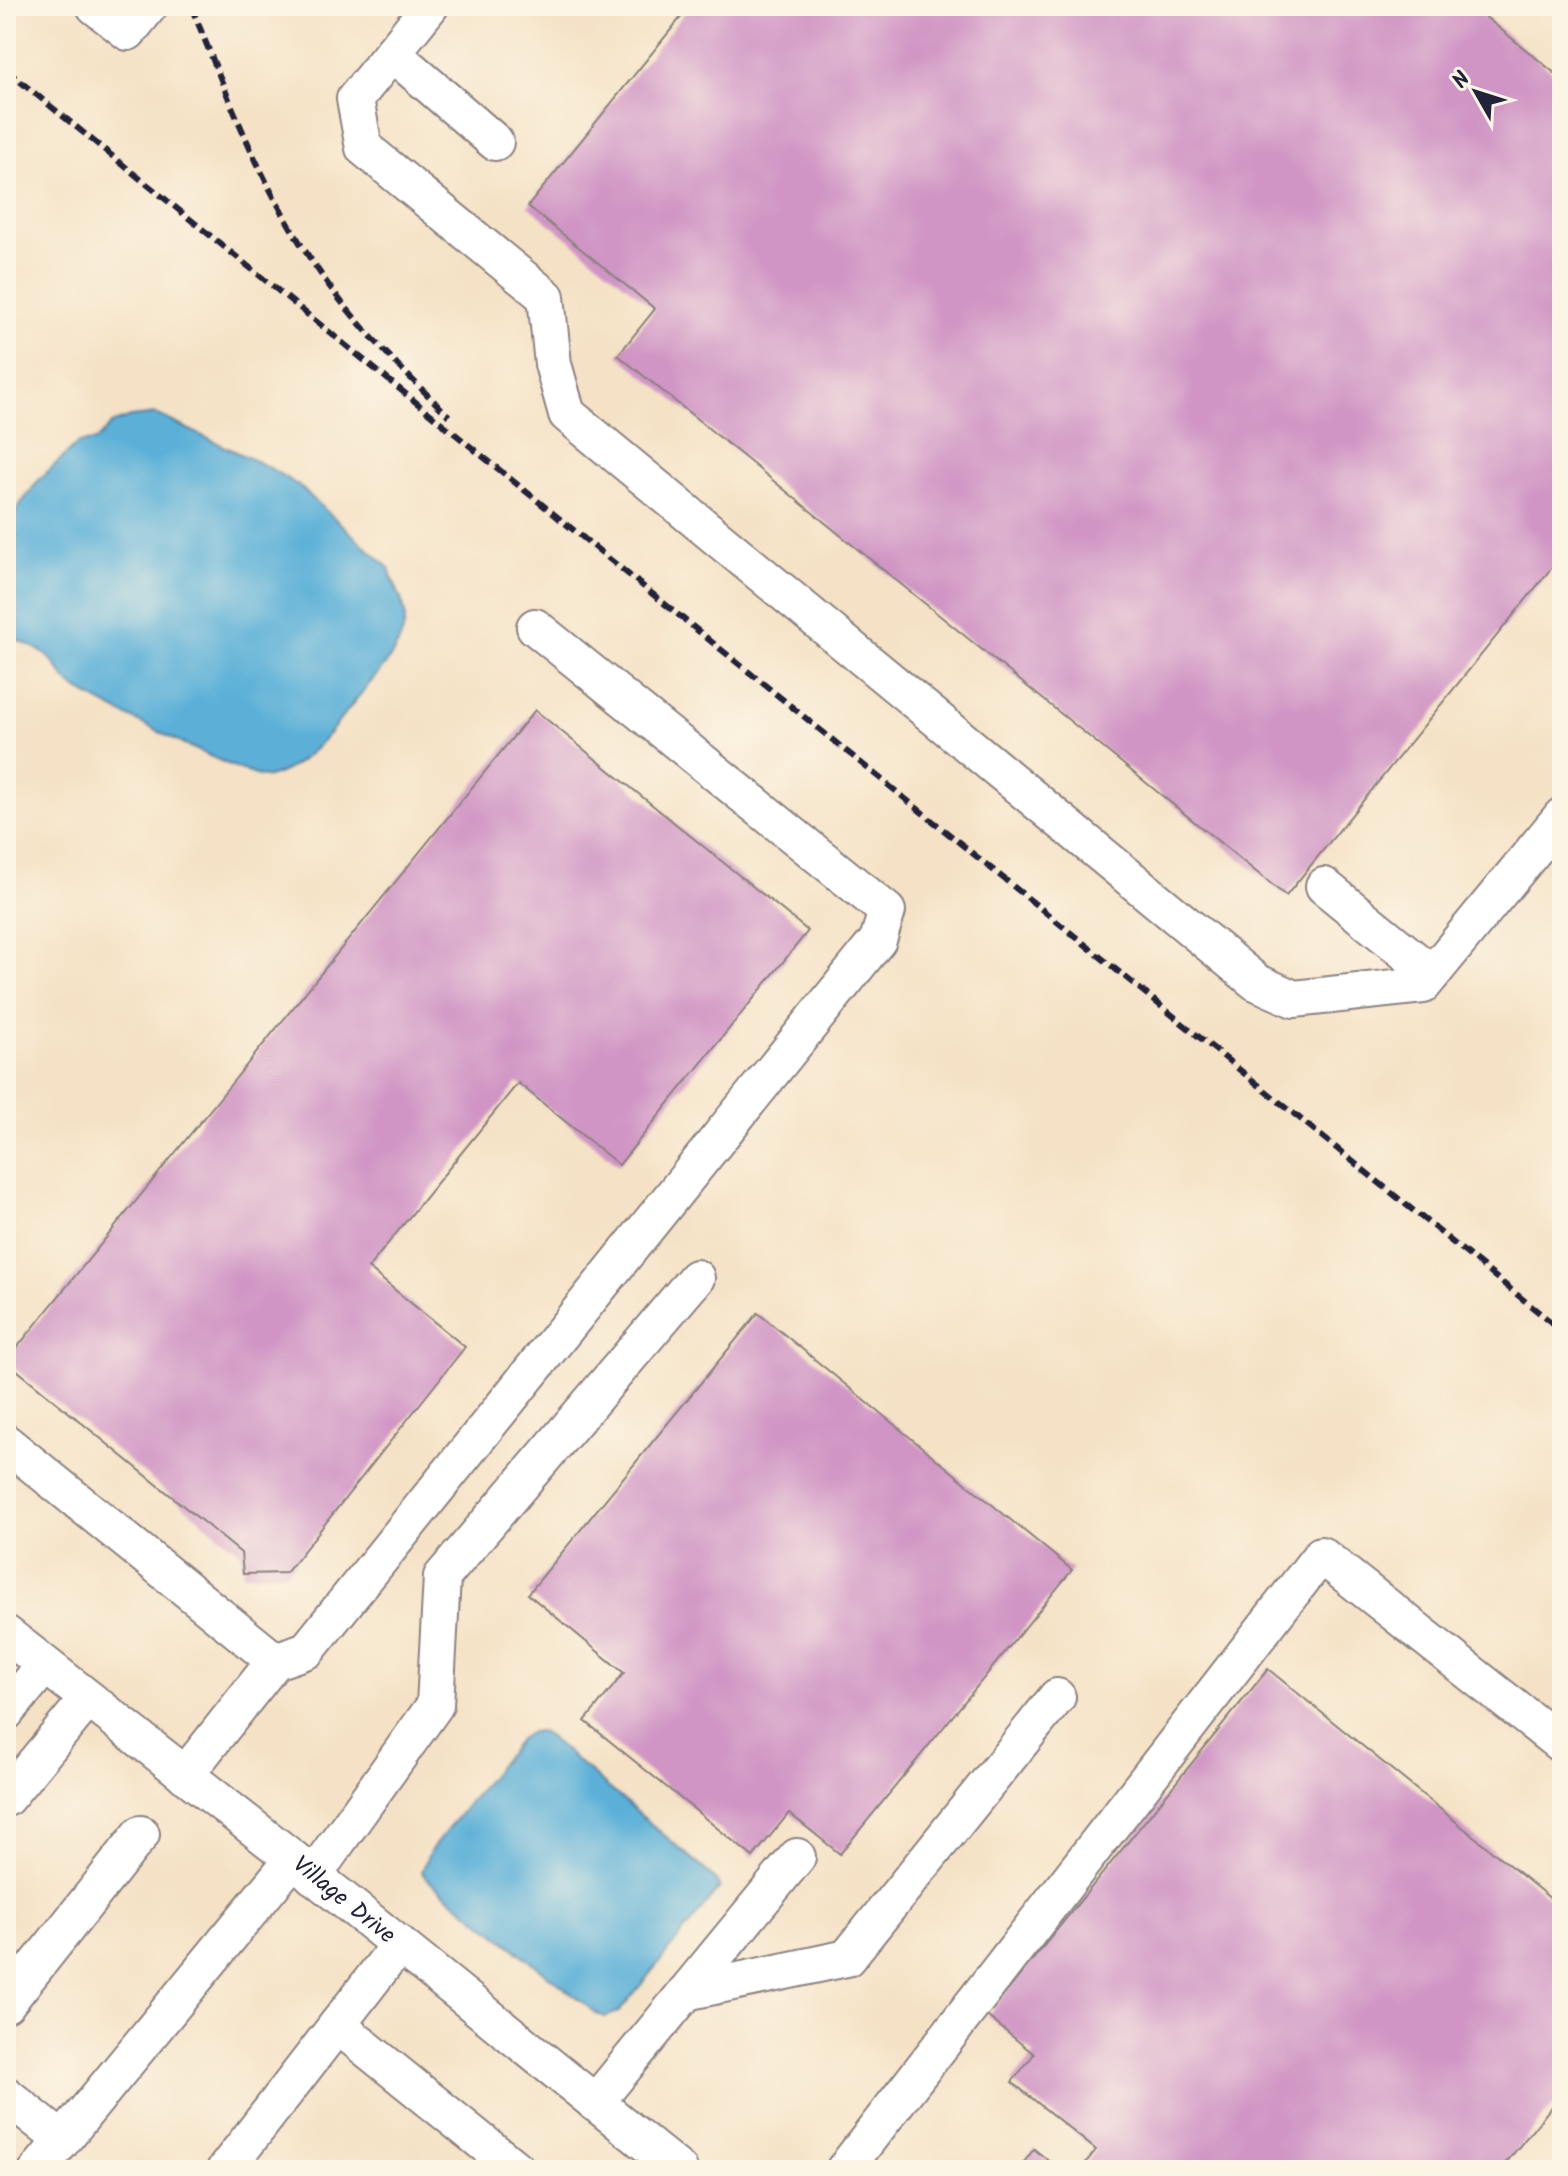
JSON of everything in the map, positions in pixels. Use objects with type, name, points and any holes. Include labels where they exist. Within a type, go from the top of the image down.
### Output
[{"type":"street","points":[[95,6],[128,32],[149,6]]},
{"type":"street","points":[[430,6],[355,99],[364,148],[546,297],[553,364],[567,414],[1256,982],[1294,999],[1423,985],[1562,816]]},
{"type":"street","points":[[392,53],[495,142]]},
{"type":"street","points":[[185,1775],[275,1661],[307,1650],[878,940],[887,911],[535,627]]},
{"type":"street","points":[[1324,886],[1432,974]]},
{"type":"street","points":[[38,2170],[303,1868],[435,1705],[442,1577],[696,1278]]},
{"type":"street","points":[[6,1443],[275,1661]]},
{"type":"street","points":[[851,2167],[1321,1555],[1562,1745]]},
{"type":"street","name":"Village Drive","points":[[6,1634],[679,2170]]},
{"type":"street","points":[[6,1712],[45,1665]]},
{"type":"street","points":[[686,1992],[847,1958],[1057,1697]]},
{"type":"street","points":[[6,1798],[88,1699]]},
{"type":"street","points":[[6,2004],[141,1834]]},
{"type":"street","points":[[595,2103],[797,1857]]},
{"type":"street","points":[[225,2170],[399,1945]]},
{"type":"street","points":[[337,2025],[517,2170]]},
{"type":"street","points":[[6,2095],[62,2140]]},
{"type":"water","points":[[156,414],[268,467],[299,486],[389,568],[403,604],[405,614],[401,638],[379,672],[317,747],[294,765],[268,777],[234,767],[75,688],[47,656],[9,636],[6,628],[6,523],[39,480],[78,443],[95,441],[113,423]]},
{"type":"water","points":[[539,1731],[712,1876],[720,1887],[619,2012],[605,2017],[429,1881],[422,1872],[430,1851],[521,1738]]},
{"type":"building","points":[[690,6],[1472,6],[1562,79],[1562,555],[1286,896],[618,355],[655,309],[528,206]]},
{"type":"building","points":[[535,710],[808,931],[619,1165],[518,1083],[368,1268],[465,1347],[286,1573],[243,1574],[241,1553],[6,1361]]},
{"type":"building","points":[[758,1313],[1072,1570],[840,1854],[789,1813],[753,1857],[585,1721],[624,1673],[528,1594]]},
{"type":"building","points":[[1268,1669],[1562,1908],[1562,2094],[1500,2170],[1080,2170],[1096,2150],[1012,2082],[1034,2054],[987,2016]]},
{"type":"building","points":[[1034,2149],[1060,2170],[1018,2170]]},
{"type":"railway","points":[[191,6],[247,142],[298,239],[332,290],[363,328],[449,416]]},
{"type":"railway","points":[[6,70],[1562,1331]]}]
